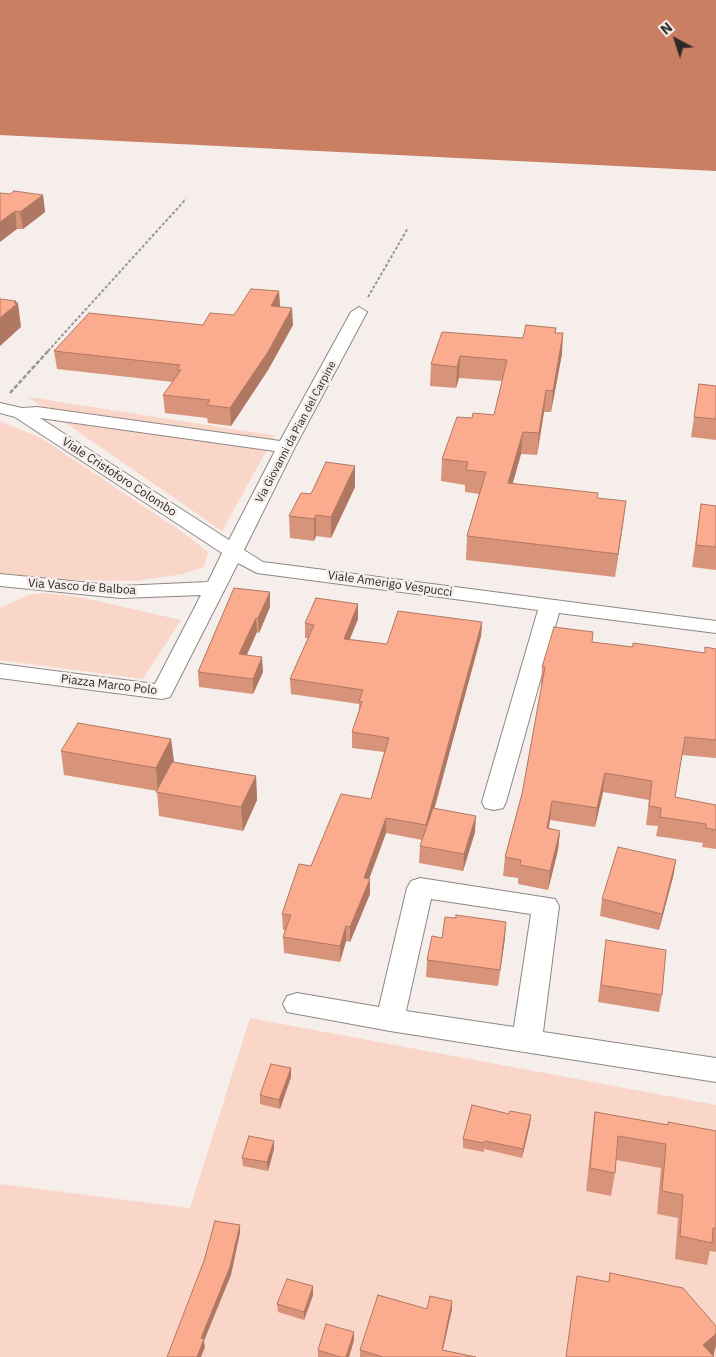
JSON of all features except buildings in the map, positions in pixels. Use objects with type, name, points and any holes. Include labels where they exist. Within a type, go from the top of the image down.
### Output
[{"type":"street","name":"Via Giovanni da Pian del Carpine","points":[[234,552],[286,447],[359,312]]},
{"type":"street","name":"Viale Cristoforo Colombo","points":[[3,403],[234,552]]},
{"type":"street","points":[[21,413],[37,412],[286,447]]},
{"type":"street","points":[[215,588],[234,552]]},
{"type":"street","name":"Viale Amerigo Vespucci","points":[[234,552],[257,567],[716,627]]},
{"type":"street","name":"Via Vasco de Balboa","points":[[0,580],[24,584],[121,592],[215,588]]},
{"type":"street","points":[[0,597],[24,584]]},
{"type":"street","name":"Piazza Marco Polo","points":[[0,671],[162,692],[215,588]]},
{"type":"street","points":[[494,802],[550,606]]},
{"type":"street","points":[[390,1020],[420,888],[546,906],[527,1041]]},
{"type":"street","points":[[297,1004],[716,1070]]},
{"type":"path","points":[[3,403],[186,199]]},
{"type":"path","points":[[359,312],[408,228]]},
{"type":"shaded area","points":[[0,0],[716,0],[716,171],[0,135]]},
{"type":"shaded area","points":[[28,397],[265,434],[275,435],[222,531]]},
{"type":"shaded area","points":[[0,421],[43,439],[185,534],[208,552],[204,567],[183,574],[137,581],[62,580],[0,573]]},
{"type":"shaded area","points":[[46,593],[84,598],[181,620],[143,679],[0,660],[0,608],[28,595]]},
{"type":"shaded area","points":[[250,1018],[716,1105],[716,1357],[0,1357],[0,1184],[190,1208]]}]
